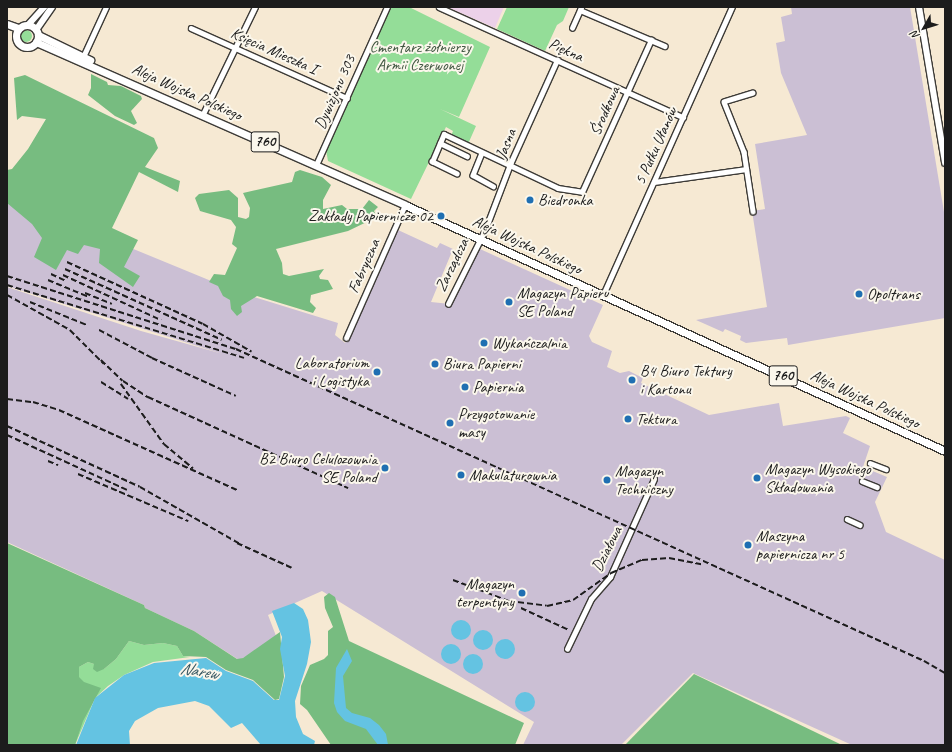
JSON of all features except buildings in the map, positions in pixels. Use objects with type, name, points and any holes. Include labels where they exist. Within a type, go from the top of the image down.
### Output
[{"type":"main road","name":"760","points":[[7,24],[17,31]]},
{"type":"main road","points":[[17,31],[28,25]]},
{"type":"main road","name":"760","points":[[17,31],[17,40],[24,46],[36,36],[28,25]]},
{"type":"main road","name":"760","points":[[7,28],[17,31]]},
{"type":"main road","name":"Aleja Wojska Polskiego","points":[[36,36],[83,57],[118,76]]},
{"type":"main road","name":"Aleja Wojska Polskiego","points":[[36,36],[118,76],[316,166],[480,238],[945,451]]},
{"type":"street","points":[[28,25],[44,7]]},
{"type":"street","points":[[36,36],[52,7]]},
{"type":"street","points":[[83,57],[106,7]]},
{"type":"street","points":[[203,114],[255,7]]},
{"type":"street","name":"Dywizjonu 303","points":[[316,166],[387,7]]},
{"type":"street","name":"Piękna","points":[[439,7],[683,117]]},
{"type":"street","name":"5 Pułku Ułanów","points":[[603,295],[732,7]]},
{"type":"street","points":[[919,7],[945,163]]},
{"type":"street","points":[[572,28],[581,8],[665,46]]},
{"type":"street","name":"Księcia Mieszka I","points":[[191,28],[234,49],[347,98]]},
{"type":"street","name":"Środkowa","points":[[511,167],[558,188],[582,192],[651,40]]},
{"type":"street","name":"Jasna","points":[[480,238],[557,60]]},
{"type":"street","points":[[753,93],[724,101],[742,148],[753,211]]},
{"type":"street","points":[[456,174],[432,163],[444,134],[511,167]]},
{"type":"street","points":[[440,143],[466,156]]},
{"type":"street","points":[[482,153],[473,175],[493,186]]},
{"type":"street","points":[[654,182],[746,168]]},
{"type":"street","name":"Fabryczna","points":[[346,338],[405,205]]},
{"type":"street","name":"Zarządcza","points":[[448,304],[480,238]]},
{"type":"street","points":[[870,463],[886,470]]},
{"type":"street","name":"Działowa","points":[[567,649],[591,599],[610,577],[654,479]]},
{"type":"street","points":[[862,480],[877,487]]},
{"type":"street","points":[[847,519],[860,525]]},
{"type":"shaded area","points":[[447,7],[504,7],[495,28]]},
{"type":"shaded area","points":[[791,7],[910,7],[945,218],[945,318],[788,345],[787,338],[746,343],[740,340],[741,336],[725,329],[723,332],[696,320],[767,307],[752,211],[765,209],[755,144],[807,135],[781,73],[776,43],[785,41],[781,17],[792,14]]},
{"type":"shaded area","points":[[7,197],[238,292],[338,323],[335,335],[345,343],[398,230],[437,248],[440,243],[453,249],[431,302],[450,304],[475,251],[478,252],[480,249],[603,305],[589,336],[592,342],[612,351],[607,367],[620,373],[629,371],[643,378],[641,383],[709,415],[779,403],[783,426],[846,416],[850,418],[843,433],[870,446],[863,467],[887,477],[875,502],[886,532],[945,560],[945,745],[852,745],[693,673],[621,745],[523,745],[534,722],[322,591],[268,615],[278,641],[239,660],[194,631],[145,608],[144,605],[7,542],[7,287],[141,331],[223,354],[7,286]]},
{"type":"green space","name":"Cmentarz żołnierzy Armii Czerwonej","points":[[391,7],[409,7],[490,47],[459,117],[440,109],[476,126],[468,144],[451,136],[453,131],[446,127],[411,199],[328,161],[326,150]]},
{"type":"green space","points":[[507,7],[569,7],[563,21],[557,25],[545,51],[497,29]]},
{"type":"green space","points":[[28,30],[31,31],[31,41],[24,42],[21,41],[20,34],[21,31]]},
{"type":"green space","points":[[91,74],[107,82],[108,85],[121,86],[141,96],[142,99],[131,111],[137,123],[134,125],[115,116],[88,95],[91,88]]},
{"type":"green space","points":[[25,75],[154,138],[158,148],[145,167],[180,181],[178,192],[139,172],[112,228],[138,240],[124,267],[140,276],[133,287],[99,263],[100,249],[84,245],[78,254],[67,250],[56,270],[34,257],[42,238],[32,224],[7,203],[7,170],[12,169],[28,149],[46,119],[22,116],[17,120],[14,78]]},
{"type":"green space","points":[[300,170],[322,177],[331,185],[323,200],[323,209],[342,205],[347,209],[362,209],[369,200],[378,207],[374,211],[377,217],[348,231],[276,249],[282,263],[283,274],[289,276],[324,269],[319,276],[320,279],[328,280],[333,289],[311,295],[310,302],[316,308],[313,313],[257,296],[241,306],[242,312],[237,316],[231,309],[230,300],[223,296],[218,286],[209,282],[214,274],[225,275],[237,248],[232,244],[236,227],[231,220],[200,211],[195,198],[199,194],[229,190],[238,198],[238,217],[246,219],[249,217],[250,208],[243,193],[292,182],[295,172]]},
{"type":"green space","points":[[7,543],[144,605],[145,608],[194,631],[237,659],[243,658],[280,632],[284,677],[279,699],[275,700],[253,680],[226,670],[206,657],[183,656],[177,646],[163,643],[144,645],[129,641],[116,659],[104,669],[97,672],[93,669],[94,664],[88,662],[79,667],[79,677],[84,682],[101,688],[83,721],[75,745],[7,745]]},
{"type":"green space","points":[[329,593],[335,597],[349,641],[524,723],[515,745],[331,745],[307,710],[300,704],[301,686],[310,665],[324,659],[328,655],[328,631],[333,627],[325,608],[324,597]]},
{"type":"green space","points":[[129,641],[144,645],[163,643],[177,646],[183,656],[190,657],[153,662],[124,675],[108,686],[95,698],[75,745],[26,745],[79,677],[79,667],[88,662],[94,664],[94,667],[104,669],[116,659]]},
{"type":"green space","points":[[694,674],[842,745],[625,745]]},
{"type":"water","name":"Narew","points":[[294,603],[303,609],[308,620],[311,642],[307,664],[295,701],[296,717],[303,734],[315,741],[314,745],[261,745],[242,723],[231,728],[209,706],[195,701],[158,708],[135,721],[129,731],[130,745],[76,745],[95,698],[124,675],[154,663],[206,658],[226,671],[253,681],[274,700],[279,700],[285,676],[280,649],[282,637],[272,611]]},
{"type":"water","points":[[461,620],[468,623],[471,630],[468,637],[461,640],[454,637],[451,630],[454,623]]},
{"type":"water","points":[[483,630],[490,633],[493,640],[490,647],[483,650],[476,647],[473,640],[476,633]]},
{"type":"water","points":[[505,639],[512,642],[515,649],[512,656],[505,659],[498,656],[495,649],[498,642]]},
{"type":"water","points":[[451,644],[458,647],[461,654],[458,661],[451,664],[444,661],[441,654],[444,647]]},
{"type":"water","points":[[347,649],[352,661],[343,676],[346,708],[352,713],[370,718],[379,725],[386,734],[388,745],[378,745],[366,729],[345,721],[337,712],[334,703],[336,668]]},
{"type":"water","points":[[473,654],[480,657],[483,664],[480,671],[473,674],[466,671],[463,664],[466,657]]},
{"type":"water","points":[[525,692],[532,695],[535,702],[532,709],[525,712],[518,709],[515,702],[518,695]]},
{"type":"railway","points":[[67,262],[203,324],[252,352]]},
{"type":"railway","points":[[65,269],[222,340]]},
{"type":"railway","points":[[51,274],[66,281]]},
{"type":"railway","points":[[63,275],[161,320]]},
{"type":"railway","points":[[7,276],[236,349],[924,661],[945,673]]},
{"type":"railway","points":[[48,280],[89,297]]},
{"type":"railway","points":[[7,285],[244,358]]},
{"type":"railway","points":[[85,293],[112,304]]},
{"type":"railway","points":[[7,295],[70,330],[104,364]]},
{"type":"railway","points":[[30,302],[87,325]]},
{"type":"railway","points":[[99,330],[152,358],[236,396]]},
{"type":"railway","points":[[101,360],[123,381],[148,397],[348,488]]},
{"type":"railway","points":[[101,382],[128,399]]},
{"type":"railway","points":[[121,384],[164,444],[193,468]]},
{"type":"railway","points":[[7,399],[33,402],[59,410],[239,491]]},
{"type":"railway","points":[[7,426],[140,487],[242,545]]},
{"type":"railway","points":[[7,435],[127,490]]},
{"type":"railway","points":[[48,461],[58,465]]},
{"type":"railway","points":[[78,474],[188,521]]},
{"type":"railway","points":[[237,543],[292,568]]},
{"type":"railway","points":[[453,580],[509,601],[547,606],[573,600],[611,573],[642,560],[669,558],[701,564]]},
{"type":"railway","points":[[521,608],[569,630]]},
{"type":"place","name":"Biedronka","points":[[530,200]]},
{"type":"place","name":"Zakłady Papiernicze 02","points":[[441,216]]},
{"type":"place","name":"Opoltrans","points":[[859,294]]},
{"type":"place","name":"Magazyn Papieru SE Poland","points":[[509,302]]},
{"type":"place","name":"Wykańczalnia","points":[[484,343]]},
{"type":"place","name":"Biura Papierni","points":[[435,364]]},
{"type":"place","name":"Laboratorium i Logistyka","points":[[377,372]]},
{"type":"place","name":"B4 Biuro Tektury i Kartonu","points":[[632,380]]},
{"type":"place","name":"Papiernia","points":[[465,387]]},
{"type":"place","name":"Tektura","points":[[628,419]]},
{"type":"place","name":"Przygotowanie masy","points":[[450,423]]},
{"type":"place","name":"B2 Biuro Celulozownia SE Poland","points":[[385,468]]},
{"type":"place","name":"Makulaturownia","points":[[461,475]]},
{"type":"place","name":"Magazyn Wysokiego Składowania","points":[[757,478]]},
{"type":"place","name":"Magazyn Techniczny","points":[[607,480]]},
{"type":"place","name":"Maszyna papiernicza nr 5","points":[[748,545]]},
{"type":"place","name":"Magazyn terpentyny","points":[[522,593]]}]
